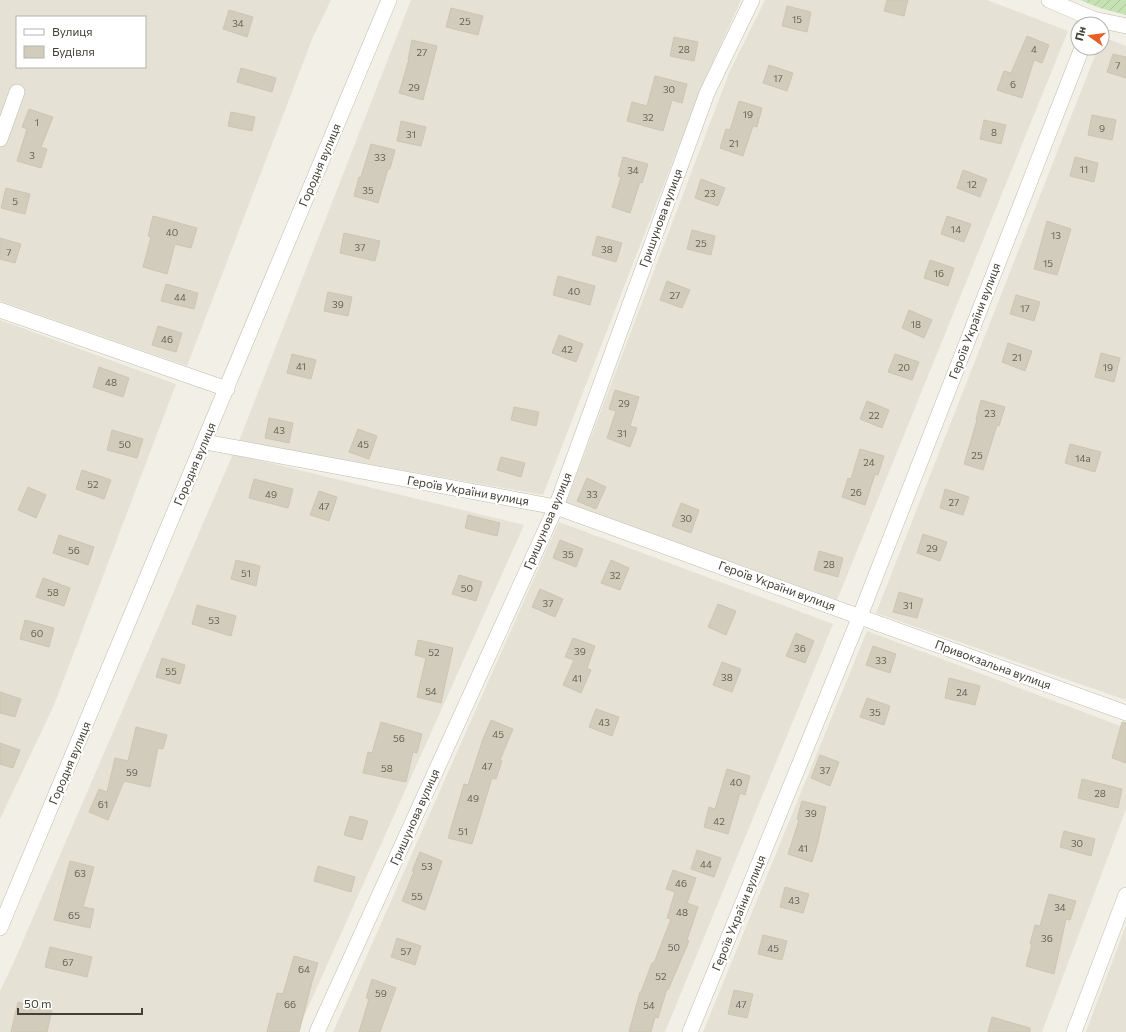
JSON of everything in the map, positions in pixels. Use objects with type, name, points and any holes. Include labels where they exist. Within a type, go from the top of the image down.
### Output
[{"type":"street","name":"Городня вулиця","points":[[0,928],[390,0]]},
{"type":"street","name":"Гришунова вулиця","points":[[318,1032],[556,507],[707,93],[752,0]]},
{"type":"street","points":[[1049,0],[1080,16]]},
{"type":"street","points":[[1110,24],[1126,26]]},
{"type":"street","name":"Героїв України вулиця","points":[[690,1032],[860,616],[1079,56]]},
{"type":"street","points":[[0,139],[17,92]]},
{"type":"street","points":[[0,310],[227,389]]},
{"type":"street","name":"Героїв України вулиця","points":[[205,442],[556,507],[860,616]]},
{"type":"street","name":"Привокзальна вулиця","points":[[860,616],[1126,713]]},
{"type":"street","points":[[1074,1032],[1126,895]]},
{"type":"shaded area","points":[[0,0],[331,0],[313,37],[187,366],[0,301]]},
{"type":"shaded area","points":[[411,0],[741,0],[703,84],[543,495],[239,441]]},
{"type":"shaded area","points":[[765,0],[987,0],[1068,31],[837,600],[566,503],[729,73]]},
{"type":"shaded area","points":[[1110,40],[1126,46],[1126,700],[876,613],[1095,56],[1110,56]]},
{"type":"shaded area","points":[[0,320],[176,384],[54,705],[0,819]]},
{"type":"shaded area","points":[[233,454],[524,525],[297,1032],[0,1032],[0,991]]},
{"type":"shaded area","points":[[559,522],[833,624],[665,1032],[333,1032]]},
{"type":"shaded area","points":[[867,631],[1126,728],[1126,809],[1042,1032],[703,1032]]},
{"type":"shaded area","points":[[1126,925],[1126,1032],[1086,1032]]},
{"type":"green space","points":[[1080,0],[1126,0],[1126,15],[1100,8]]},
{"type":"building","points":[[887,0],[908,0],[904,16],[884,11]]},
{"type":"building","points":[[787,6],[811,12],[807,32],[782,26]]},
{"type":"building","points":[[451,8],[483,16],[478,35],[446,27]]},
{"type":"building","points":[[229,10],[253,17],[247,37],[223,29]]},
{"type":"building","points":[[1027,36],[1049,45],[1042,63],[1034,60],[1022,98],[997,90],[1004,71],[1011,73]]},
{"type":"building","points":[[674,37],[698,42],[694,61],[670,56]]},
{"type":"building","points":[[412,40],[437,46],[423,100],[399,93],[409,59]]},
{"type":"building","points":[[1113,54],[1126,57],[1126,78],[1107,72]]},
{"type":"building","points":[[769,65],[793,73],[787,91],[763,83]]},
{"type":"building","points":[[241,68],[276,78],[272,92],[237,82]]},
{"type":"building","points":[[655,76],[687,84],[682,103],[672,100],[663,131],[627,121],[632,102],[647,106]]},
{"type":"building","points":[[739,101],[762,108],[757,127],[753,126],[743,156],[720,148],[726,129],[730,130]]},
{"type":"building","points":[[29,109],[53,117],[41,147],[47,149],[41,168],[17,161],[27,129],[22,127]]},
{"type":"building","points":[[231,112],[255,117],[252,131],[228,126]]},
{"type":"building","points":[[1092,115],[1116,120],[1112,140],[1088,135]]},
{"type":"building","points":[[984,120],[1006,125],[1001,144],[980,139]]},
{"type":"building","points":[[401,121],[426,127],[421,146],[397,141]]},
{"type":"building","points":[[371,144],[395,150],[378,203],[354,196]]},
{"type":"building","points":[[623,157],[648,164],[642,183],[640,182],[630,213],[612,207],[621,177],[618,176]]},
{"type":"building","points":[[1075,157],[1098,163],[1094,182],[1070,176]]},
{"type":"building","points":[[963,170],[987,179],[980,197],[957,188]]},
{"type":"building","points":[[701,179],[725,188],[718,206],[695,198]]},
{"type":"building","points":[[6,188],[30,194],[25,214],[1,208]]},
{"type":"building","points":[[153,216],[197,228],[191,248],[175,244],[167,274],[143,267],[151,237],[148,236]]},
{"type":"building","points":[[947,216],[971,224],[964,242],[941,234]]},
{"type":"building","points":[[1047,221],[1071,229],[1057,275],[1034,269]]},
{"type":"building","points":[[692,230],[715,236],[711,255],[687,249]]},
{"type":"building","points":[[344,233],[380,241],[375,261],[340,253]]},
{"type":"building","points":[[597,236],[622,243],[616,262],[592,255]]},
{"type":"building","points":[[0,238],[21,244],[15,263],[0,259]]},
{"type":"building","points":[[930,260],[954,268],[948,286],[924,278]]},
{"type":"building","points":[[558,276],[595,286],[590,305],[553,295]]},
{"type":"building","points":[[667,281],[690,290],[682,308],[660,300]]},
{"type":"building","points":[[166,284],[198,293],[194,309],[161,301]]},
{"type":"building","points":[[328,292],[352,297],[348,316],[324,311]]},
{"type":"building","points":[[1016,295],[1040,302],[1034,321],[1010,314]]},
{"type":"building","points":[[909,310],[932,320],[924,338],[902,328]]},
{"type":"building","points":[[158,326],[182,333],[176,352],[152,345]]},
{"type":"building","points":[[559,335],[583,344],[576,362],[552,353]]},
{"type":"building","points":[[1008,343],[1032,351],[1025,371],[1002,362]]},
{"type":"building","points":[[1101,353],[1120,358],[1114,382],[1095,377]]},
{"type":"building","points":[[292,354],[316,360],[311,379],[287,373]]},
{"type":"building","points":[[895,354],[919,362],[912,380],[888,372]]},
{"type":"building","points":[[99,367],[129,378],[123,397],[93,387]]},
{"type":"building","points":[[615,390],[639,397],[630,426],[637,428],[630,447],[607,438],[616,411],[609,409]]},
{"type":"building","points":[[981,400],[1005,407],[999,426],[997,425],[983,470],[964,464],[977,420]]},
{"type":"building","points":[[867,401],[889,410],[882,428],[860,419]]},
{"type":"building","points":[[514,407],[539,412],[536,426],[511,420]]},
{"type":"building","points":[[269,418],[293,423],[289,443],[265,438]]},
{"type":"building","points":[[358,429],[377,436],[369,459],[349,452]]},
{"type":"building","points":[[112,430],[143,439],[137,458],[107,450]]},
{"type":"building","points":[[1070,444],[1101,452],[1095,472],[1065,463]]},
{"type":"building","points":[[860,449],[884,456],[878,475],[875,474],[865,505],[842,497],[848,478],[851,479]]},
{"type":"building","points":[[501,457],[525,463],[521,477],[497,470]]},
{"type":"building","points":[[82,470],[111,480],[104,499],[76,489]]},
{"type":"building","points":[[587,478],[606,487],[596,509],[577,501]]},
{"type":"building","points":[[254,479],[293,489],[288,508],[249,498]]},
{"type":"building","points":[[28,487],[46,495],[36,518],[18,510]]},
{"type":"building","points":[[945,489],[969,497],[963,515],[940,508]]},
{"type":"building","points":[[319,491],[337,497],[329,521],[310,515]]},
{"type":"building","points":[[681,503],[699,510],[691,533],[672,526]]},
{"type":"building","points":[[468,515],[500,523],[497,536],[465,528]]},
{"type":"building","points":[[923,534],[947,542],[940,561],[917,553]]},
{"type":"building","points":[[59,535],[94,547],[88,565],[53,553]]},
{"type":"building","points":[[560,540],[583,549],[576,567],[553,558]]},
{"type":"building","points":[[819,551],[843,558],[838,577],[814,570]]},
{"type":"building","points":[[236,560],[260,566],[256,586],[231,579]]},
{"type":"building","points":[[611,560],[629,568],[620,590],[601,583]]},
{"type":"building","points":[[459,575],[482,582],[476,601],[452,594]]},
{"type":"building","points":[[43,578],[70,588],[64,606],[36,597]]},
{"type":"building","points":[[540,589],[563,599],[555,617],[532,607]]},
{"type":"building","points":[[899,592],[923,599],[917,618],[893,612]]},
{"type":"building","points":[[718,604],[736,611],[726,635],[708,627]]},
{"type":"building","points":[[197,605],[236,616],[231,636],[192,624]]},
{"type":"building","points":[[25,620],[54,628],[49,647],[20,639]]},
{"type":"building","points":[[796,633],[814,641],[805,663],[786,656]]},
{"type":"building","points":[[573,638],[595,646],[587,668],[591,670],[581,693],[563,685],[574,660],[565,657]]},
{"type":"building","points":[[418,640],[453,648],[441,703],[417,697],[426,658],[415,655]]},
{"type":"building","points":[[873,646],[896,654],[890,673],[866,665]]},
{"type":"building","points":[[162,658],[185,665],[180,684],[156,677]]},
{"type":"building","points":[[722,662],[741,669],[732,692],[713,685]]},
{"type":"building","points":[[949,678],[980,686],[975,705],[945,698]]},
{"type":"building","points":[[0,692],[21,699],[15,717],[0,713]]},
{"type":"building","points":[[867,698],[890,706],[884,725],[860,717]]},
{"type":"building","points":[[596,709],[619,717],[612,736],[589,727]]},
{"type":"building","points":[[491,720],[513,729],[500,760],[502,761],[496,779],[492,778],[472,844],[448,838],[464,784],[468,785],[483,739]]},
{"type":"building","points":[[381,722],[422,734],[417,753],[413,752],[406,782],[363,773],[368,752],[372,753]]},
{"type":"building","points":[[1122,722],[1126,723],[1126,763],[1112,758]]},
{"type":"building","points":[[136,727],[167,735],[163,749],[158,748],[150,787],[124,781],[108,820],[89,812],[99,789],[107,792],[115,758],[128,761]]},
{"type":"building","points":[[0,743],[20,750],[13,768],[0,764]]},
{"type":"building","points":[[820,755],[839,762],[830,786],[811,778]]},
{"type":"building","points":[[727,769],[750,776],[745,795],[740,793],[728,834],[704,827],[709,807],[715,809]]},
{"type":"building","points":[[1082,779],[1122,789],[1118,808],[1078,798]]},
{"type":"building","points":[[802,801],[826,807],[812,862],[788,854],[799,820],[797,819]]},
{"type":"building","points":[[350,816],[368,821],[362,840],[344,835]]},
{"type":"building","points":[[1064,831],[1095,839],[1091,856],[1060,847]]},
{"type":"building","points":[[697,850],[721,858],[714,877],[691,869]]},
{"type":"building","points":[[420,852],[442,861],[425,910],[402,901]]},
{"type":"building","points":[[70,861],[94,867],[83,907],[94,909],[90,928],[54,920]]},
{"type":"building","points":[[318,866],[355,877],[351,892],[314,881]]},
{"type":"building","points":[[673,870],[696,878],[687,903],[698,907],[687,940],[689,941],[668,990],[667,989],[658,1018],[655,1017],[651,1032],[629,1032],[640,992],[652,963],[654,963],[671,919],[667,918],[675,892],[666,889]]},
{"type":"building","points":[[785,887],[809,894],[803,913],[780,907]]},
{"type":"building","points":[[1049,894],[1076,901],[1070,920],[1066,919],[1054,974],[1026,966],[1035,925],[1040,926]]},
{"type":"building","points":[[763,935],[787,941],[782,960],[758,954]]},
{"type":"building","points":[[397,938],[421,946],[415,965],[391,957]]},
{"type":"building","points":[[50,947],[92,957],[87,977],[45,967]]},
{"type":"building","points":[[294,956],[318,963],[299,1032],[267,1032],[277,993],[283,994]]},
{"type":"building","points":[[372,979],[396,988],[380,1032],[359,1032],[369,999],[366,998]]},
{"type":"building","points":[[734,990],[753,994],[747,1018],[728,1014]]},
{"type":"building","points":[[18,1002],[52,1010],[47,1032],[11,1032]]},
{"type":"building","points":[[992,1017],[1030,1028],[1030,1032],[988,1032]]}]
